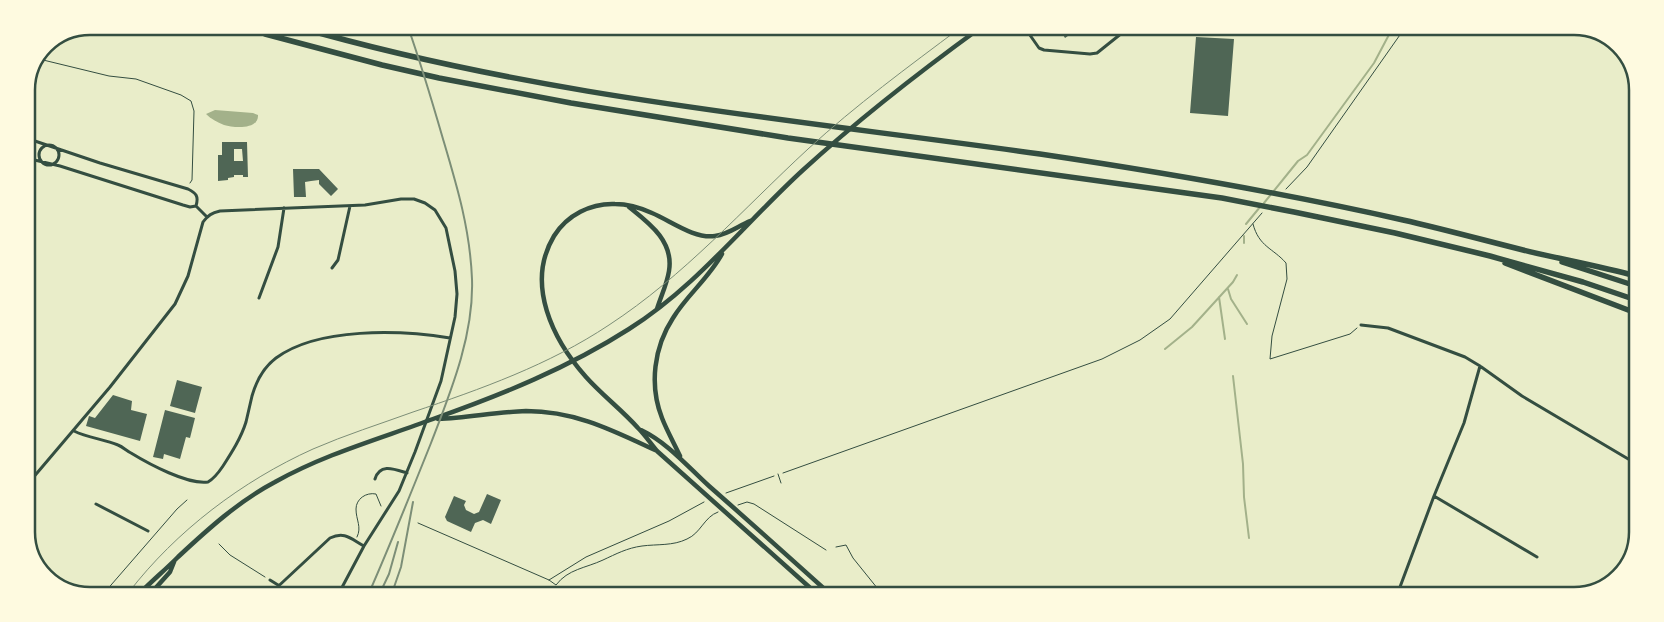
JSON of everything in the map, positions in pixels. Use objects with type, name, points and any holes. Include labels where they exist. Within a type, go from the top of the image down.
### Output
[{"type":"highway","points":[[270,35],[439,78],[570,103],[788,138],[1222,198],[1395,233],[1490,256],[1583,282],[1629,298]]},
{"type":"highway","points":[[329,35],[438,62],[552,86],[688,108],[1041,155],[1304,199],[1404,220],[1629,274]]},
{"type":"highway","points":[[1528,251],[1629,284]]},
{"type":"highway","points":[[1490,256],[1522,271],[1629,310]]},
{"type":"main road","points":[[146,587],[208,528],[254,494],[274,482],[317,460],[434,419],[549,373],[631,328],[656,310],[723,250],[802,171],[862,118],[926,67],[970,35]]},
{"type":"main road","points":[[754,219],[725,234],[716,236],[703,235],[650,212],[627,206],[606,204],[582,210],[563,224],[556,232],[547,251],[542,281],[544,306],[550,323],[565,349],[589,381],[640,429],[657,451],[809,587]]},
{"type":"main road","points":[[627,206],[657,231],[668,252],[669,271],[656,310]]},
{"type":"main road","points":[[680,457],[662,418],[656,397],[655,378],[658,353],[672,319],[714,268],[723,250]]},
{"type":"main road","points":[[434,419],[457,419],[509,412],[551,413],[575,417],[597,424],[657,451]]},
{"type":"main road","points":[[640,429],[680,457],[733,508],[822,587]]},
{"type":"main road","points":[[156,587],[170,572],[175,560]]},
{"type":"street","points":[[1030,35],[1039,48],[1044,50],[1090,54],[1097,53],[1120,35]]},
{"type":"street","points":[[35,141],[100,163],[188,189],[195,192],[197,196],[196,206]]},
{"type":"street","points":[[51,146],[56,149],[58,158],[54,163],[46,164],[40,159],[39,152],[42,147],[51,146]]},
{"type":"street","points":[[35,161],[63,167],[190,207],[196,206]]},
{"type":"street","points":[[35,476],[74,431],[175,304],[188,276],[203,222],[212,213],[220,211],[350,206],[383,203],[401,198],[414,199],[436,210],[446,228],[457,294],[455,317],[442,381],[399,491],[364,546],[342,587]]},
{"type":"street","points":[[196,206],[207,217]]},
{"type":"street","points":[[332,268],[338,260],[350,206]]},
{"type":"street","points":[[259,298],[278,247],[284,208]]},
{"type":"street","points":[[1361,325],[1388,328],[1465,357],[1522,396],[1629,459]]},
{"type":"street","points":[[74,431],[122,446],[128,452],[164,471],[193,481],[208,482],[217,475],[234,450],[246,422],[252,395],[260,376],[275,359],[292,349],[339,336],[385,333],[450,338]]},
{"type":"street","points":[[1400,587],[1434,496],[1464,424],[1480,366]]},
{"type":"street","points":[[375,479],[383,468],[391,468],[406,473]]},
{"type":"street","points":[[1434,496],[1537,557]]},
{"type":"street","points":[[96,504],[148,531]]},
{"type":"street","points":[[270,580],[278,585],[326,540],[338,534],[344,535],[364,546]]},
{"type":"lane","points":[[778,474],[782,483]]},
{"type":"path","points":[[1307,167],[1400,35]]},
{"type":"path","points":[[44,60],[109,76],[136,79],[181,95],[191,101],[194,111],[192,180],[188,189]]},
{"type":"path","points":[[720,496],[1102,359],[1140,340],[1170,319],[1252,223],[1255,232],[1264,245],[1286,263],[1287,279],[1272,336],[1270,359],[1350,334],[1361,325]]},
{"type":"path","points":[[358,536],[360,526],[356,508],[361,498],[369,493],[376,494],[381,506]]},
{"type":"path","points":[[109,587],[187,500]]},
{"type":"path","points":[[549,580],[586,558],[669,522],[704,502]]},
{"type":"path","points":[[733,508],[747,502],[754,504],[826,550]]},
{"type":"path","points":[[418,523],[549,580],[556,585],[562,578],[576,569],[632,547],[670,544],[686,540],[700,530],[710,516],[715,513],[726,512]]},
{"type":"path","points":[[219,544],[230,555],[270,580]]},
{"type":"path","points":[[836,547],[846,544],[853,558],[876,587]]},
{"type":"shaded area","points":[[215,110],[258,115],[255,123],[250,126],[228,126],[217,122],[206,114]]},
{"type":"building","points":[[1196,37],[1234,39],[1228,116],[1190,113]]},
{"type":"building","points":[[222,142],[247,142],[248,177],[234,175],[234,177],[228,178],[228,180],[218,181],[218,155],[222,155]],"holes":[[[234,149],[242,149],[243,161],[234,161]]]},
{"type":"building","points":[[293,169],[319,169],[338,189],[331,196],[319,184],[319,180],[305,182],[306,197],[294,197]]},
{"type":"building","points":[[177,380],[202,387],[195,413],[170,406]]},
{"type":"building","points":[[113,395],[132,401],[131,410],[147,414],[140,441],[86,426],[89,416],[95,418]]},
{"type":"building","points":[[165,410],[195,418],[190,438],[186,437],[180,459],[164,454],[163,459],[153,457]]},
{"type":"building","points":[[487,494],[501,500],[491,524],[483,520],[475,523],[471,532],[447,521],[445,517],[454,496],[466,501],[464,505],[466,510],[474,514],[479,512]]},
{"type":"waterway","points":[[1264,203],[1298,161],[1307,155],[1374,63],[1389,35]]},
{"type":"waterway","points":[[1246,224],[1260,207]]},
{"type":"waterway","points":[[1244,236],[1244,243]]},
{"type":"waterway","points":[[1165,349],[1192,327],[1233,282],[1237,275]]},
{"type":"waterway","points":[[1228,289],[1231,299],[1247,324]]},
{"type":"waterway","points":[[1219,297],[1225,339]]},
{"type":"waterway","points":[[1233,376],[1249,538]]},
{"type":"tram line","points":[[133,587],[147,570],[189,528],[236,492],[261,476],[313,449],[337,439],[514,375],[563,352],[609,325],[688,264],[808,149],[845,117],[951,35]]},
{"type":"railway","points":[[372,587],[439,423],[453,383],[465,342],[472,300],[471,261],[462,208],[435,111],[411,35]]},
{"type":"railway","points":[[394,587],[401,567],[413,502]]},
{"type":"railway","points":[[383,587],[389,574],[398,542]]}]
